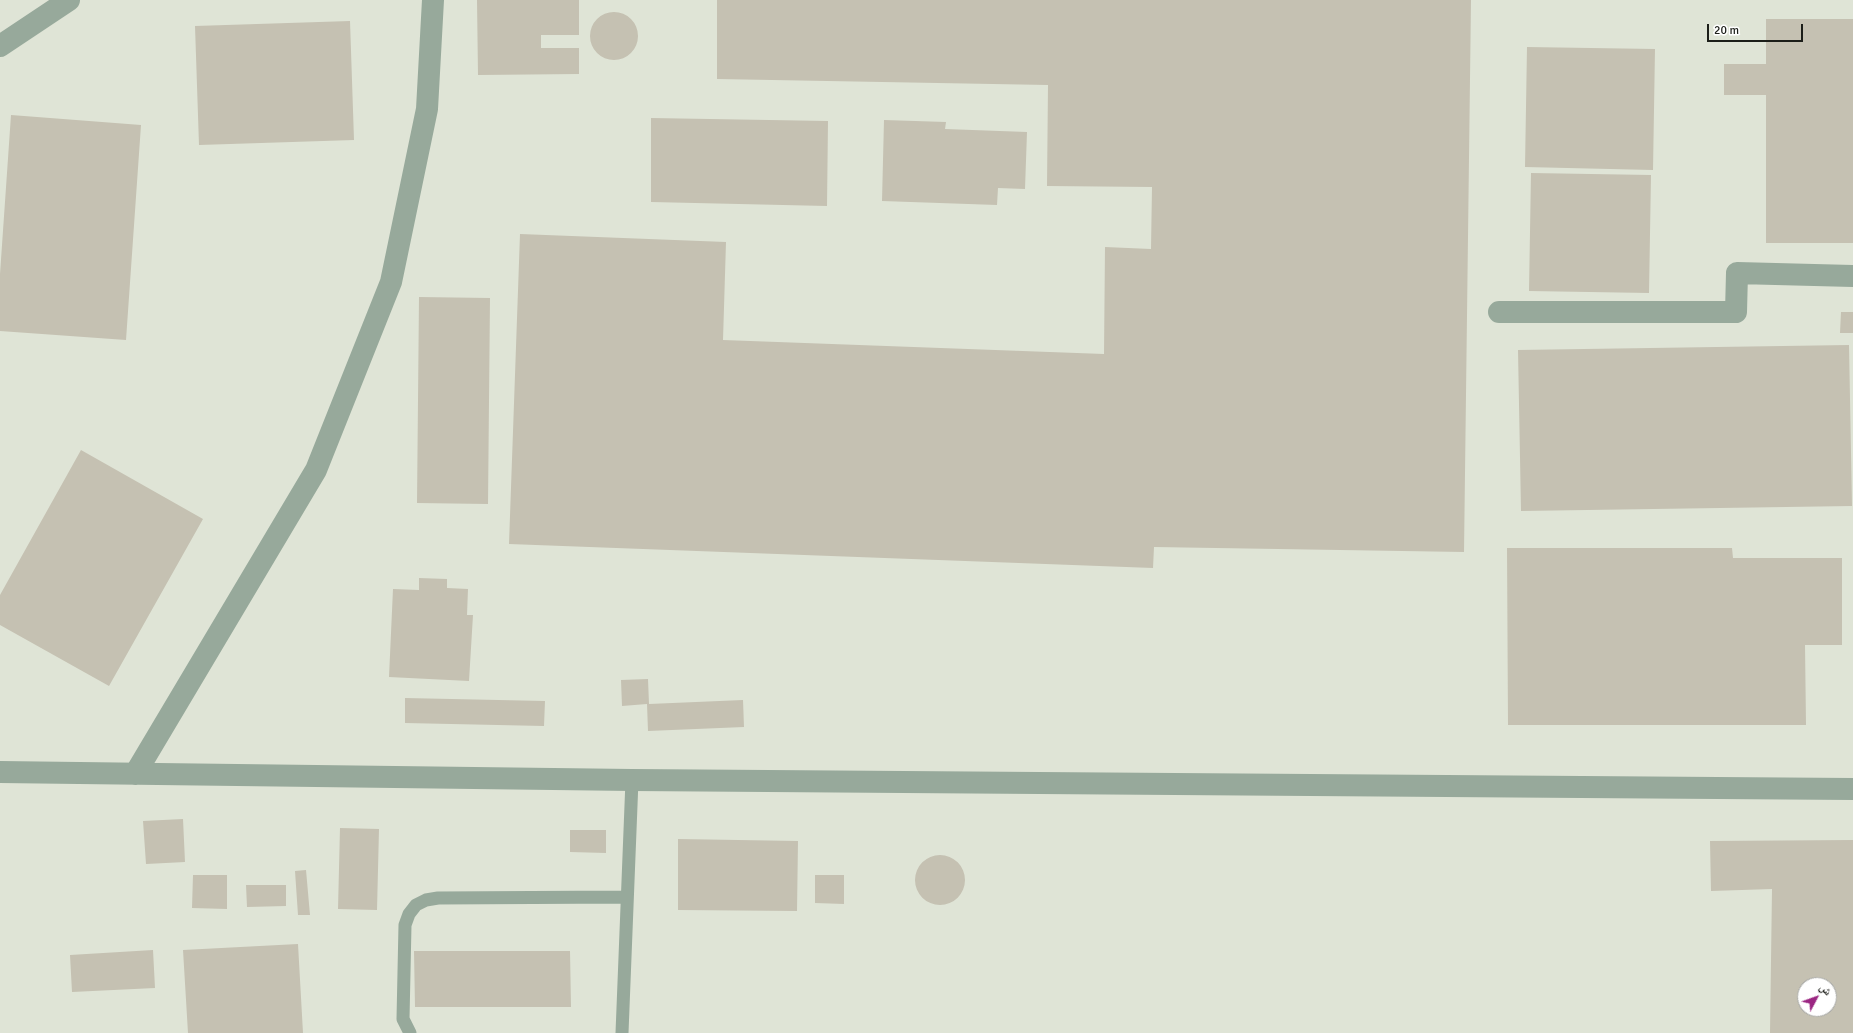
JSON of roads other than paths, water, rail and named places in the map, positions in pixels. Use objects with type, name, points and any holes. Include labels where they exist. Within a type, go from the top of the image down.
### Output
[{"type":"street","points":[[0,46],[69,0]]},
{"type":"street","points":[[135,774],[316,470],[392,282],[427,109],[433,0]]},
{"type":"street","points":[[1499,312],[1736,312],[1737,273],[1853,276]]},
{"type":"street","points":[[0,772],[632,780],[1853,789]]},
{"type":"lane","points":[[622,1033],[626,896],[632,780]]},
{"type":"lane","points":[[410,1033],[403,1019],[405,925],[409,914],[416,905],[426,900],[438,898],[626,896]]}]
